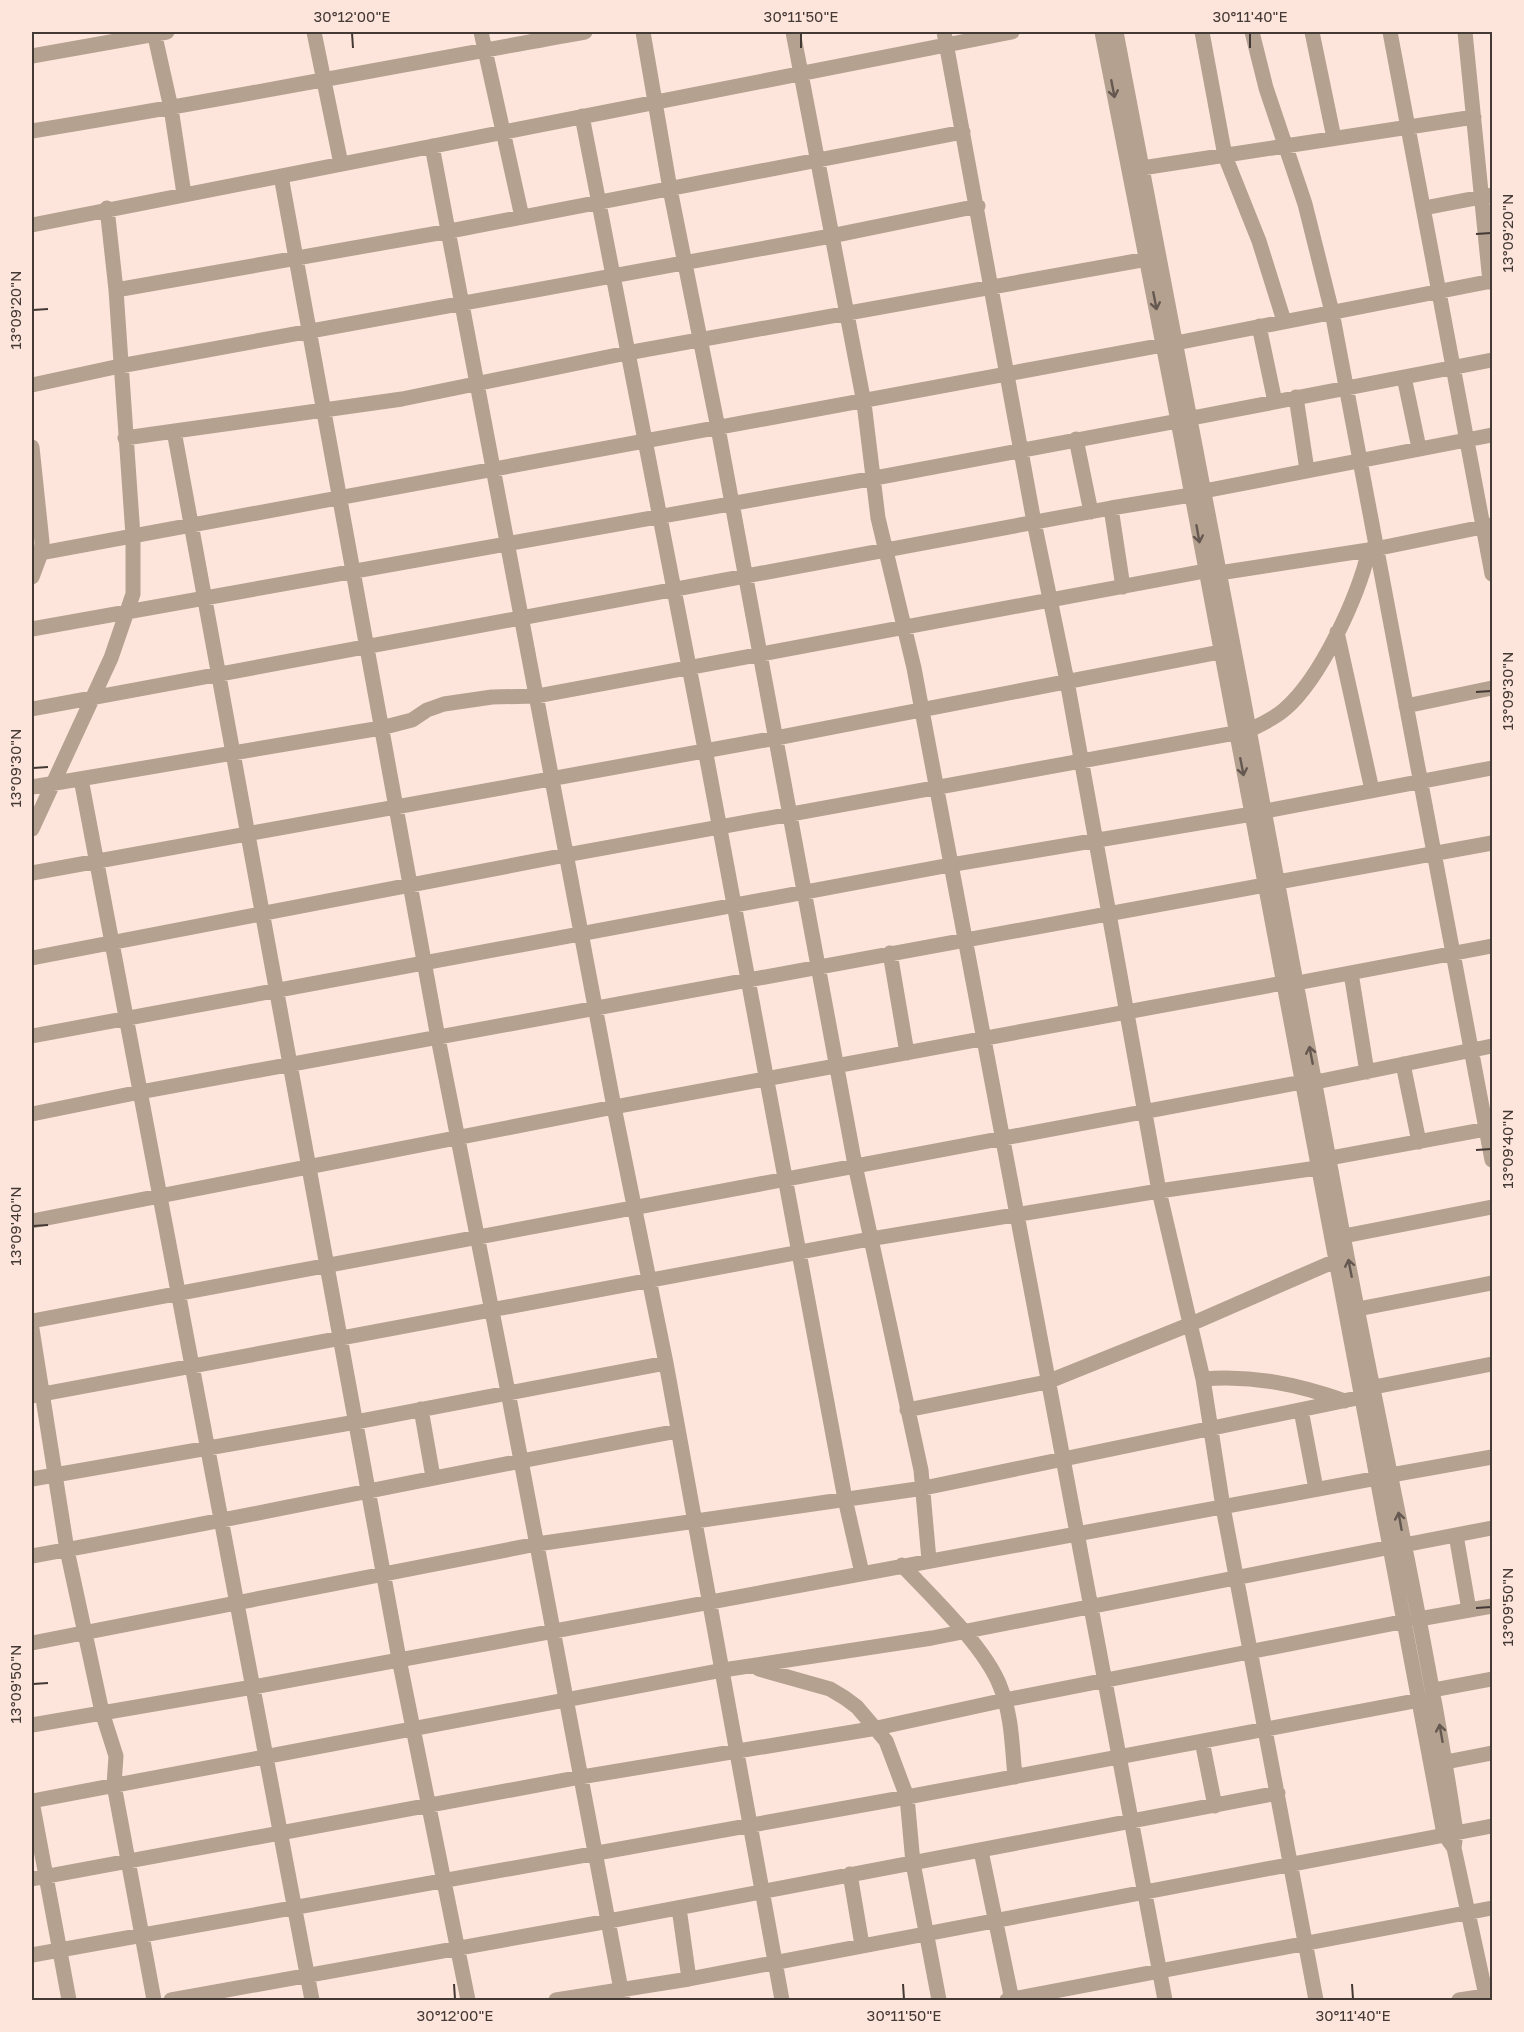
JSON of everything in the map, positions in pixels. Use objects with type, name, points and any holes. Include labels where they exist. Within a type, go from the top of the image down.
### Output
[{"type":"street","points":[[32,57],[158,32],[184,194]]},
{"type":"street","points":[[314,32],[341,164]]},
{"type":"street","points":[[481,32],[522,217]]},
{"type":"street","points":[[32,131],[171,108],[484,48],[585,32]]},
{"type":"street","points":[[643,32],[670,189],[718,428],[855,1165],[924,1488],[929,1560]]},
{"type":"street","points":[[793,32],[864,403],[875,478],[878,518],[922,710],[963,938],[1165,2001]]},
{"type":"street","points":[[32,225],[107,208],[281,176],[801,73],[946,38],[1005,32]]},
{"type":"street","points":[[1102,32],[1147,259],[1185,419],[1309,1082],[1330,1158],[1358,1309],[1368,1392]]},
{"type":"street","points":[[1116,32],[1142,168],[1169,344]]},
{"type":"street","points":[[1202,32],[1225,156],[1258,241],[1284,321]]},
{"type":"street","points":[[1252,32],[1266,88],[1305,204],[1332,312],[1344,388],[1359,460],[1372,550],[1421,781],[1471,1050],[1490,1128],[1492,1160]]},
{"type":"street","points":[[1312,32],[1334,138]]},
{"type":"street","points":[[1390,32],[1467,439],[1488,526],[1492,574]]},
{"type":"street","points":[[32,447],[42,524],[36,565],[133,536],[338,500],[645,441],[864,403],[1491,281],[1487,196],[1474,117],[1465,32]]},
{"type":"street","points":[[946,38],[1034,522],[1067,681],[1159,1191],[1203,1379],[1223,1507],[1316,2001]]},
{"type":"street","points":[[582,116],[705,749],[746,981],[845,1499],[862,1573]]},
{"type":"street","points":[[1142,168],[1408,125],[1474,117]]},
{"type":"street","points":[[116,290],[450,231],[963,132]]},
{"type":"street","points":[[432,146],[509,543],[595,1009],[666,1363],[739,1750],[782,2001]]},
{"type":"street","points":[[281,176],[307,331],[368,647],[438,1038],[508,1392],[621,1994]]},
{"type":"street","points":[[1424,208],[1487,196]]},
{"type":"street","points":[[32,385],[120,366],[831,236],[978,206]]},
{"type":"street","points":[[32,829],[111,658],[133,594],[133,536],[116,290],[107,208]]},
{"type":"street","points":[[125,438],[402,399],[701,339],[1147,259]]},
{"type":"street","points":[[1259,326],[1275,402]]},
{"type":"street","points":[[32,629],[875,478],[1492,360]]},
{"type":"street","points":[[1404,377],[1419,448]]},
{"type":"street","points":[[1296,397],[1307,470]]},
{"type":"street","points":[[174,431],[231,753],[399,1659],[415,1729],[468,2001]]},
{"type":"street","points":[[32,709],[522,619],[673,588],[1198,493],[1492,435]]},
{"type":"street","points":[[1076,439],[1091,512]]},
{"type":"street","points":[[1111,508],[1123,587]]},
{"type":"street","points":[[32,787],[381,728],[412,720],[427,710],[444,704],[492,698],[537,696],[1123,587],[1372,550],[1488,526]]},
{"type":"street","points":[[32,958],[566,855],[1242,732],[1286,708],[1309,680],[1337,632],[1372,550]]},
{"type":"street","points":[[1212,572],[1220,652],[1242,732]]},
{"type":"street","points":[[1337,632],[1372,790]]},
{"type":"street","points":[[32,873],[397,808],[705,749],[776,738],[1220,652]]},
{"type":"street","points":[[1406,706],[1492,688]]},
{"type":"street","points":[[32,1036],[950,865],[1258,812],[1492,768]]},
{"type":"street","points":[[81,779],[312,2001]]},
{"type":"street","points":[[32,1114],[140,1092],[818,968],[963,938],[1492,843]]},
{"type":"street","points":[[32,1221],[160,1194],[614,1107],[1492,946]]},
{"type":"street","points":[[890,953],[907,1053]]},
{"type":"street","points":[[1351,973],[1367,1072]]},
{"type":"street","points":[[32,1321],[327,1263],[1002,1137],[1367,1072],[1492,1046]]},
{"type":"street","points":[[1402,1064],[1419,1142]]},
{"type":"street","points":[[1309,1082],[1317,1168],[1335,1261],[1368,1392],[1413,1620],[1433,1690],[1446,1762],[1450,1833]]},
{"type":"street","points":[[1330,1158],[1490,1128]]},
{"type":"street","points":[[37,1395],[870,1239],[1159,1191],[1317,1168]]},
{"type":"street","points":[[1344,1236],[1492,1207]]},
{"type":"street","points":[[907,1410],[1047,1382],[1191,1324],[1335,1261]]},
{"type":"street","points":[[1358,1309],[1492,1283]]},
{"type":"street","points":[[32,1329],[37,1395],[102,1712],[116,1756],[114,1785],[154,2001]]},
{"type":"street","points":[[32,1479],[356,1422],[666,1363]]},
{"type":"street","points":[[32,1643],[385,1576],[537,1544],[695,1519],[924,1488],[1345,1401],[1368,1392],[1492,1364]]},
{"type":"street","points":[[1203,1379],[1262,1378],[1307,1387],[1345,1401]]},
{"type":"street","points":[[421,1409],[433,1476]]},
{"type":"street","points":[[1301,1410],[1316,1490]]},
{"type":"street","points":[[32,1556],[223,1521],[433,1476],[678,1431]]},
{"type":"street","points":[[32,1725],[710,1603],[929,1560],[1492,1456]]},
{"type":"street","points":[[69,2001],[61,1950],[39,1878],[32,1801],[723,1670],[754,1667],[962,1632],[1090,1605],[1492,1528]]},
{"type":"street","points":[[1456,1535],[1469,1610]]},
{"type":"street","points":[[903,1565],[962,1632],[993,1672],[1005,1700],[1015,1777]]},
{"type":"street","points":[[39,1878],[581,1777],[877,1728],[1105,1680],[1492,1606]]},
{"type":"street","points":[[1413,1620],[1420,1700],[1467,1912],[1489,1997],[1459,2001]]},
{"type":"street","points":[[754,1667],[830,1689],[857,1707],[877,1728],[894,1756],[907,1797],[913,1863],[939,2001]]},
{"type":"street","points":[[1433,1690],[1492,1679]]},
{"type":"street","points":[[32,1955],[907,1797],[1420,1700]]},
{"type":"street","points":[[1202,1742],[1215,1806]]},
{"type":"street","points":[[1446,1762],[1492,1753]]},
{"type":"street","points":[[171,2001],[679,1908],[1278,1793]]},
{"type":"street","points":[[556,2001],[621,1994],[995,1919],[1492,1826]]},
{"type":"street","points":[[981,1851],[1010,2000],[1492,1908]]},
{"type":"street","points":[[850,1874],[862,1945]]},
{"type":"street","points":[[679,1908],[689,1979]]}]
